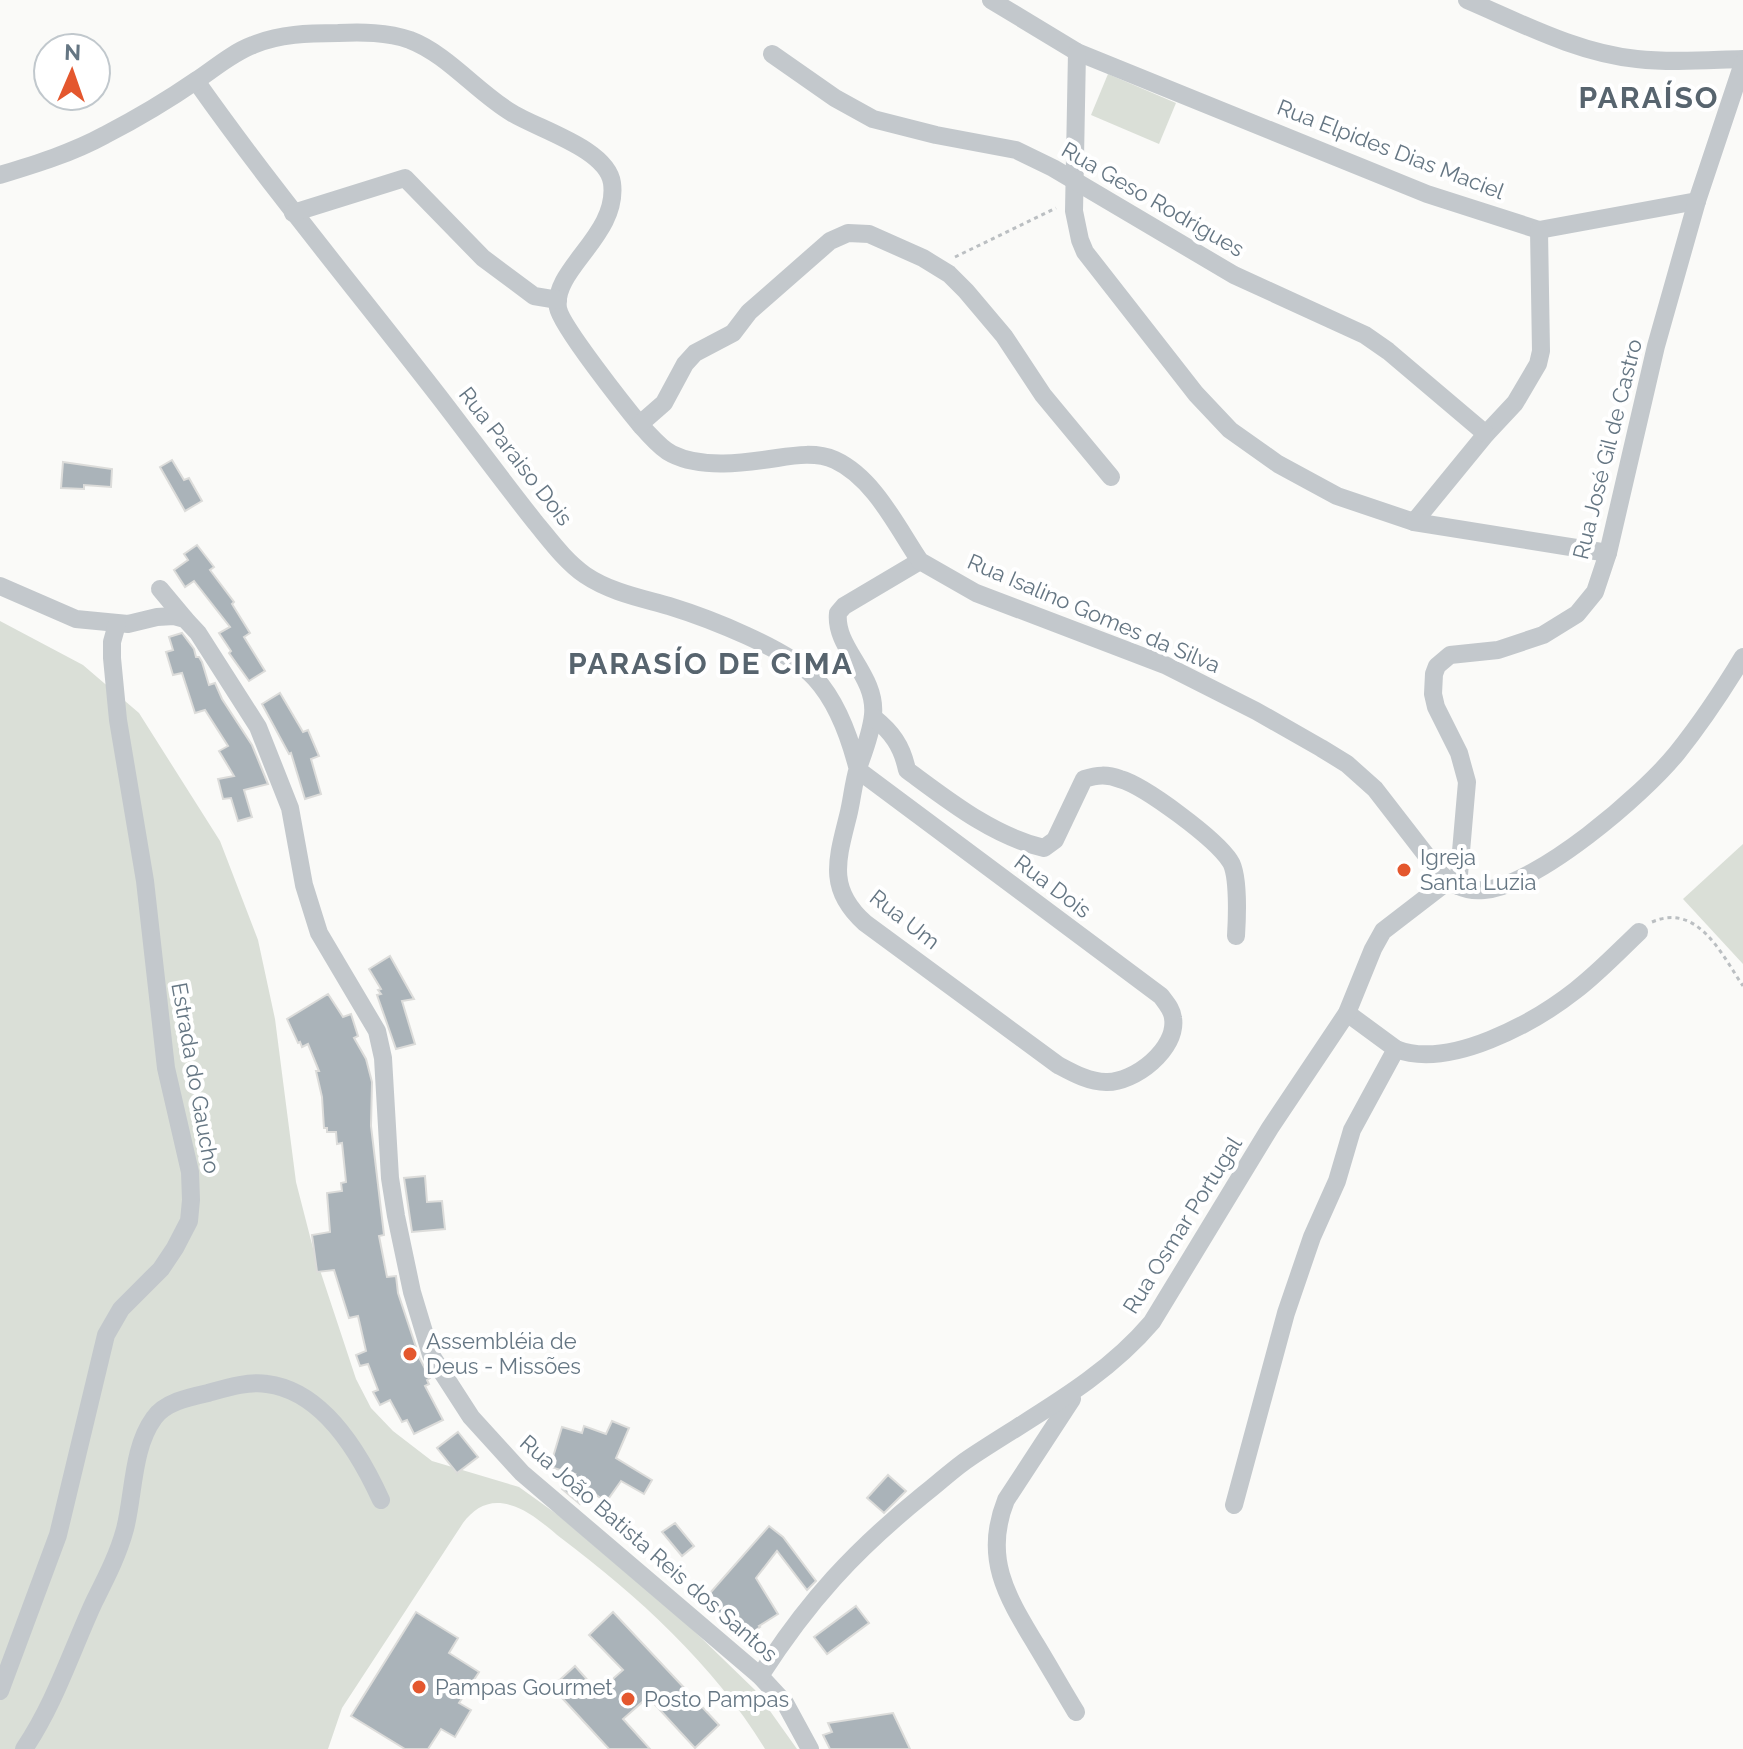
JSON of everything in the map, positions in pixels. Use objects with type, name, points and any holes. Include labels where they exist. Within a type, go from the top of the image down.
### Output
[{"type":"street","name":"Rua Elpides Dias Maciel","points":[[991,0],[1077,52],[1427,194],[1539,230],[1697,201]]},
{"type":"street","points":[[1467,0],[1567,42],[1599,52],[1634,59],[1743,61]]},
{"type":"street","points":[[0,175],[60,156],[106,135],[249,46],[283,36],[384,34],[408,39],[428,50],[507,110],[587,151],[607,168],[612,195],[597,237],[563,282],[558,300],[534,296],[483,258],[405,178],[293,213]]},
{"type":"street","points":[[1077,52],[1074,200],[1080,240],[1085,252],[1196,394],[1230,430],[1278,464],[1323,489],[1414,522],[1608,553]]},
{"type":"street","name":"Rua Geso Rodrigues","points":[[772,54],[835,98],[873,119],[1016,150],[1075,180],[1234,275],[1365,335],[1486,434]]},
{"type":"street","name":"Rua José Gil de Castro","points":[[1453,883],[1467,782],[1459,753],[1433,694],[1432,683],[1437,666],[1450,655],[1515,645],[1543,635],[1566,622],[1595,592],[1608,553],[1656,346],[1697,201],[1743,61]]},
{"type":"street","name":"Rua Paraiso Dois","points":[[196,81],[293,213],[566,558],[586,576],[622,593],[710,621],[779,653],[808,671],[835,707],[852,746],[858,770]]},
{"type":"street","points":[[1414,522],[1515,403],[1538,364],[1541,351],[1539,230]]},
{"type":"street","points":[[640,424],[664,403],[685,364],[695,353],[733,333],[749,312],[836,237],[848,233],[869,234],[937,265],[957,281],[984,312],[1043,395],[1111,477]]},
{"type":"street","name":"Rua Isalino Gomes da Silva","points":[[558,300],[564,323],[661,447],[685,458],[728,462],[799,455],[836,461],[867,485],[920,561],[976,593],[1165,665],[1290,729],[1363,777],[1430,861],[1453,883]]},
{"type":"street","name":"Rua Um","points":[[920,561],[844,606],[838,613],[838,627],[871,690],[873,717],[836,864],[841,890],[855,914],[1070,1071],[1100,1082],[1117,1082],[1139,1073],[1154,1061]]},
{"type":"street","points":[[0,586],[76,619],[117,624],[166,616],[185,619]]},
{"type":"street","name":"Rua João Batista Reis dos Santos","points":[[160,589],[232,682],[258,727],[290,808],[304,885],[319,933],[377,1031],[383,1058],[390,1178],[396,1216],[412,1292],[431,1355],[471,1417],[522,1473],[760,1676],[785,1703],[810,1749]]},
{"type":"street","name":"Estrada do Gaucho","points":[[0,1691],[58,1535],[106,1335],[121,1309],[161,1269],[189,1221],[190,1172],[166,1068],[145,881],[118,720],[112,658],[117,624]]},
{"type":"street","points":[[1453,883],[1488,890],[1513,881],[1545,864],[1625,808],[1677,753],[1743,657]]},
{"type":"street","points":[[873,717],[892,732],[904,754],[907,770],[985,823],[1024,843],[1044,848],[1055,840],[1084,779],[1100,774],[1141,788],[1209,839],[1232,863],[1238,917],[1236,936]]},
{"type":"street","name":"Rua Dois","points":[[858,770],[1161,996],[1172,1013],[1173,1024],[1170,1036],[1154,1061]]},
{"type":"street","name":"Rua Osmar Portugal","points":[[760,1676],[819,1592],[882,1530],[963,1463],[1080,1387],[1134,1343],[1152,1322],[1270,1128],[1347,1013],[1383,931],[1453,883]]},
{"type":"street","points":[[1347,1013],[1396,1049],[1418,1055],[1443,1054],[1493,1038],[1524,1023],[1575,991],[1639,932]]},
{"type":"street","points":[[1234,1505],[1286,1313],[1312,1237],[1337,1181],[1352,1130],[1396,1049]]},
{"type":"street","points":[[24,1749],[48,1711],[118,1552],[144,1438],[154,1418],[162,1410],[197,1395],[238,1386],[266,1384],[290,1389],[309,1402],[339,1431],[381,1500]]},
{"type":"street","points":[[1076,1712],[1010,1599],[1000,1574],[996,1545],[1000,1514],[1006,1500],[1080,1387]]},
{"type":"path","points":[[937,265],[1074,200]]},
{"type":"path","points":[[1639,932],[1664,918],[1679,917],[1692,922],[1715,944],[1743,986]]},
{"type":"shaded area","points":[[1108,74],[1176,103],[1159,144],[1091,115]]},
{"type":"shaded area","points":[[0,621],[83,665],[139,713],[220,841],[258,940],[275,1019],[296,1182],[314,1252],[356,1379],[371,1408],[393,1431],[432,1461],[519,1487],[558,1515],[690,1627],[755,1690],[797,1749],[765,1749],[723,1689],[646,1608],[537,1519],[517,1507],[496,1503],[478,1509],[463,1523],[342,1708],[328,1749],[0,1749]]},
{"type":"shaded area","points":[[1743,844],[1743,964],[1683,899]]},
{"type":"building","points":[[172,460],[184,480],[189,478],[202,501],[185,511],[160,467]]},
{"type":"building","points":[[63,462],[112,469],[111,487],[84,485],[84,489],[61,488]]},
{"type":"building","points":[[197,545],[214,567],[210,570],[234,602],[232,604],[250,633],[244,637],[265,671],[249,681],[219,633],[230,627],[194,581],[185,587],[174,570],[188,560],[184,554]]},
{"type":"building","points":[[182,633],[202,662],[209,685],[215,683],[252,745],[268,784],[244,790],[252,817],[238,821],[231,798],[223,799],[218,779],[234,776],[219,751],[228,746],[205,710],[195,713],[182,673],[173,675],[166,652],[173,650],[169,637]]},
{"type":"building","points":[[280,693],[303,732],[308,730],[319,756],[311,759],[321,794],[305,799],[291,753],[262,704]]},
{"type":"building","points":[[390,956],[414,999],[402,1001],[415,1044],[396,1049],[377,995],[381,994],[378,990],[381,989],[369,969]]},
{"type":"building","points":[[328,994],[343,1017],[351,1014],[358,1036],[354,1038],[366,1059],[372,1082],[371,1126],[384,1235],[379,1236],[387,1277],[396,1276],[414,1348],[430,1378],[425,1386],[443,1420],[414,1434],[407,1420],[402,1422],[390,1400],[380,1405],[373,1392],[378,1390],[368,1364],[360,1366],[356,1355],[366,1351],[358,1316],[349,1318],[334,1270],[317,1272],[312,1235],[330,1232],[327,1193],[342,1191],[341,1183],[346,1182],[342,1143],[337,1144],[336,1132],[327,1132],[324,1128],[316,1071],[319,1071],[308,1044],[302,1047],[298,1043],[287,1019]]},
{"type":"building","points":[[425,1176],[427,1202],[442,1201],[445,1229],[412,1232],[404,1178]]},
{"type":"building","points":[[612,1421],[629,1428],[616,1458],[652,1480],[644,1494],[621,1481],[606,1502],[591,1491],[580,1504],[562,1489],[575,1474],[550,1467],[562,1427],[582,1433],[584,1426],[606,1434]]},
{"type":"building","points":[[458,1432],[478,1457],[457,1473],[437,1448]]},
{"type":"building","points":[[888,1475],[906,1491],[884,1513],[867,1498]]},
{"type":"building","points":[[675,1523],[694,1546],[682,1556],[662,1532]]},
{"type":"building","points":[[769,1526],[783,1537],[816,1581],[807,1590],[777,1551],[756,1578],[778,1614],[744,1639],[724,1612],[719,1617],[703,1601]]},
{"type":"building","points":[[856,1606],[869,1623],[827,1654],[814,1637]]},
{"type":"building","name":"Pampas Gourmet","points":[[416,1612],[458,1638],[449,1653],[479,1672],[459,1703],[471,1710],[455,1737],[441,1729],[428,1749],[405,1749],[351,1716]]},
{"type":"building","points":[[613,1612],[719,1725],[695,1748],[648,1697],[623,1719],[650,1749],[609,1749],[552,1687],[575,1666],[598,1692],[623,1670],[589,1635]]},
{"type":"building","points":[[893,1713],[910,1749],[830,1749],[823,1735],[832,1732],[828,1723]]},
{"type":"place","name":"Igreja Santa Luzia","points":[[1404,870]]},
{"type":"place","name":"Assembléia de Deus - Missões","points":[[410,1354]]},
{"type":"place","name":"Pampas Gourmet","points":[[419,1687]]},
{"type":"place","name":"Posto Pampas","points":[[628,1699]]},
{"type":"district","name":"PARAÍSO","points":[[1649,98]]},
{"type":"district","name":"PARASÍO DE CIMA","points":[[711,664]]}]
